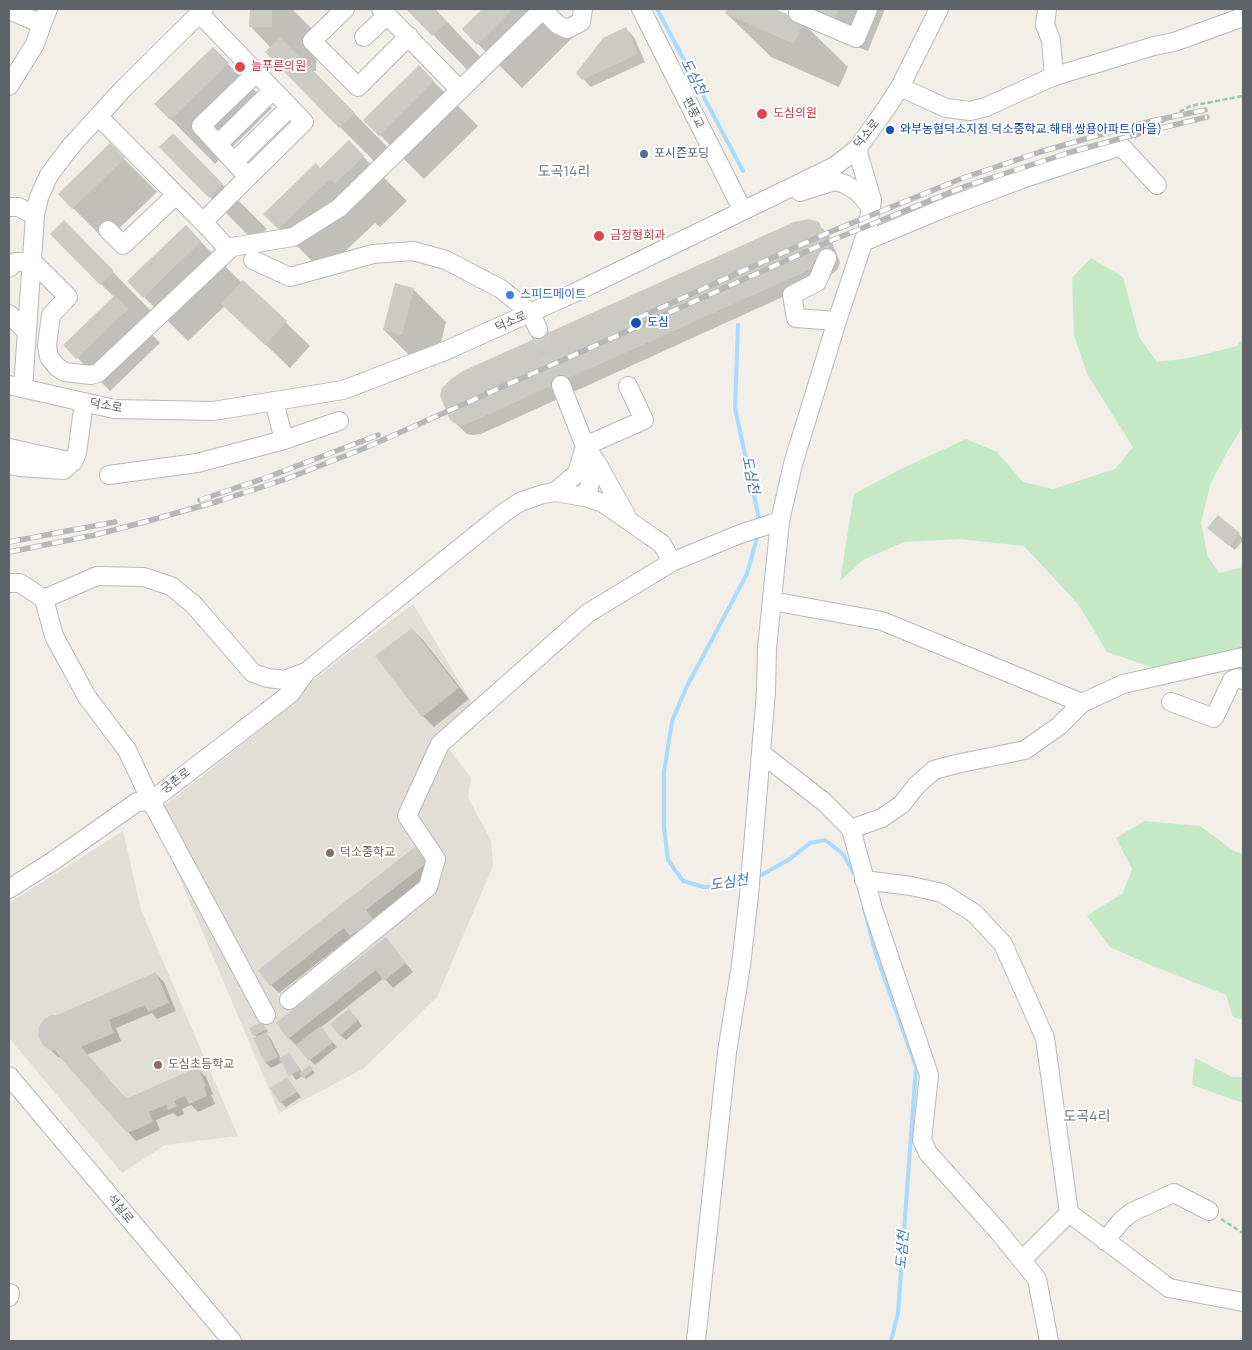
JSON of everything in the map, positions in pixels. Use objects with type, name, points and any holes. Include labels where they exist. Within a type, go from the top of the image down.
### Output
[{"type":"street","points":[[345,9],[312,41],[358,86],[409,36]]},
{"type":"street","points":[[9,268],[15,262],[33,262],[68,297],[51,315],[47,346],[49,357],[57,367],[65,372],[91,375],[98,373],[232,247],[293,237],[339,208],[542,9],[558,25],[567,29],[581,22],[583,9]]},
{"type":"street","name":"편풍교","points":[[641,9],[743,211]]},
{"type":"street","points":[[800,9],[798,13],[856,38],[868,9]]},
{"type":"street","name":"덕소로","points":[[16,386],[114,410],[213,411],[343,390],[445,351],[535,321],[743,211],[835,166],[857,149],[900,86],[939,9]]},
{"type":"street","points":[[1046,9],[1045,25],[1051,40],[1054,77]]},
{"type":"street","points":[[9,10],[45,16],[35,44],[9,86]]},
{"type":"street","points":[[16,386],[27,332],[35,215],[39,197],[49,175],[71,146],[124,88],[202,11],[256,72],[304,122],[203,222]]},
{"type":"street","points":[[364,37],[384,12],[460,90]]},
{"type":"street","points":[[900,86],[946,108],[970,111],[986,107],[1054,77],[1154,46],[1174,42],[1243,17]]},
{"type":"street","points":[[248,177],[202,126],[256,72]]},
{"type":"street","points":[[218,144],[273,90]]},
{"type":"street","points":[[234,162],[290,107]]},
{"type":"street","points":[[98,116],[203,222],[228,250]]},
{"type":"street","points":[[863,242],[1013,182],[1121,146],[1157,185]]},
{"type":"street","points":[[696,1341],[727,1052],[741,965],[749,895],[766,692],[767,648],[780,521],[793,464],[836,321],[867,231],[872,200],[857,149]]},
{"type":"street","points":[[782,192],[801,192],[835,181],[845,184],[858,192],[870,208]]},
{"type":"street","points":[[108,230],[123,246],[176,195]]},
{"type":"street","points":[[9,207],[18,207],[35,215]]},
{"type":"street","points":[[253,260],[290,277],[373,254],[413,251],[446,260],[501,289],[535,321]]},
{"type":"street","points":[[827,258],[817,282],[792,295],[796,318],[836,321]]},
{"type":"street","points":[[9,314],[27,332]]},
{"type":"street","points":[[561,385],[585,446],[591,472],[589,488],[585,497]]},
{"type":"street","points":[[555,492],[577,473],[585,446],[644,420],[628,386]]},
{"type":"street","points":[[274,401],[284,440]]},
{"type":"street","points":[[9,465],[64,470],[73,462],[77,453],[84,402]]},
{"type":"street","points":[[109,474],[197,463],[284,440],[339,421]]},
{"type":"street","points":[[585,446],[597,463],[628,519]]},
{"type":"street","points":[[9,448],[73,462]]},
{"type":"street","points":[[44,599],[98,576],[144,577],[171,586],[194,605],[253,673],[268,678],[284,680],[306,672],[502,514],[520,502],[543,494],[555,492],[585,497],[603,503],[662,544],[672,562]]},
{"type":"street","points":[[289,1000],[428,887],[436,859],[407,816],[440,744],[588,613],[672,562],[740,534],[780,521]]},
{"type":"street","points":[[9,583],[20,583],[44,599],[54,636],[87,697],[128,750],[151,801],[266,1016]]},
{"type":"street","points":[[772,601],[882,621],[1082,703]]},
{"type":"street","points":[[851,829],[882,818],[895,809],[934,770],[1025,750],[1059,726],[1082,703],[1123,684],[1243,657]]},
{"type":"street","name":"궁촌로","points":[[9,889],[56,859],[137,802],[151,801],[290,694],[306,672]]},
{"type":"street","points":[[1171,702],[1214,718],[1232,680],[1238,678],[1243,680]]},
{"type":"street","points":[[761,753],[824,802],[851,829],[864,880],[929,1075],[922,1140],[928,1153],[998,1231],[1037,1279],[1049,1341]]},
{"type":"street","points":[[864,880],[911,886],[942,893],[974,913],[1003,944],[1045,1038],[1069,1213],[1169,1288],[1243,1302]]},
{"type":"street","name":"석실로","points":[[9,1076],[232,1341]]},
{"type":"street","points":[[1105,1241],[1121,1221],[1132,1212],[1174,1193],[1209,1211]]},
{"type":"street","points":[[1022,1260],[1069,1213]]},
{"type":"path","points":[[1121,146],[1190,106],[1243,96]]},
{"type":"path","points":[[1209,1211],[1243,1232]]},
{"type":"shaded area","name":"덕소중학교","points":[[413,604],[474,706],[439,736],[471,778],[468,798],[491,840],[493,866],[437,997],[363,1069],[279,1113],[153,815],[288,708],[308,684]]},
{"type":"shaded area","name":"도심초등학교","points":[[123,831],[141,910],[238,1136],[165,1145],[122,1173],[9,1038],[9,903]]},
{"type":"green space","points":[[1091,258],[1123,277],[1139,337],[1157,362],[1189,358],[1237,346],[1243,338],[1243,426],[1210,485],[1201,523],[1208,557],[1219,573],[1243,567],[1243,648],[1154,668],[1107,652],[1078,604],[1024,546],[959,539],[904,542],[863,560],[840,581],[854,494],[903,468],[966,439],[997,452],[1023,482],[1053,489],[1115,469],[1133,447],[1088,376],[1074,335],[1072,278]]},
{"type":"green space","points":[[1144,821],[1200,826],[1234,851],[1243,854],[1243,1020],[1233,1017],[1226,995],[1110,947],[1087,916],[1123,893],[1132,869],[1116,838]]},
{"type":"green space","points":[[1195,1058],[1232,1077],[1243,1077],[1243,1103],[1192,1085]]},
{"type":"building","points":[[250,9],[272,9],[272,27],[249,27]]},
{"type":"building","points":[[406,9],[434,9],[447,22],[432,36]]},
{"type":"building","points":[[482,9],[513,9],[477,45],[462,29]]},
{"type":"building","points":[[727,9],[775,9],[804,22],[794,44],[725,13]]},
{"type":"building","points":[[815,9],[839,9],[835,19],[814,11]]},
{"type":"building","points":[[626,27],[638,54],[582,80],[576,73],[603,38]]},
{"type":"building","points":[[280,37],[355,113],[339,128],[265,52]]},
{"type":"building","points":[[213,47],[229,63],[170,120],[154,104]]},
{"type":"building","points":[[419,65],[434,81],[379,136],[363,120]]},
{"type":"building","points":[[173,133],[223,184],[209,198],[159,147]]},
{"type":"building","points":[[349,140],[364,156],[335,184],[330,179],[278,229],[263,214],[316,163],[320,168]]},
{"type":"building","points":[[110,143],[125,158],[72,209],[58,194]]},
{"type":"building","points":[[809,219],[819,222],[830,250],[820,265],[469,423],[462,425],[450,420],[440,396],[442,388],[463,371],[794,222]]},
{"type":"building","points":[[64,220],[114,271],[100,285],[50,234]]},
{"type":"building","points":[[186,225],[201,241],[143,298],[127,281]]},
{"type":"building","points":[[243,280],[287,321],[265,345],[221,304]]},
{"type":"building","points":[[395,283],[414,288],[402,335],[383,330]]},
{"type":"building","points":[[115,295],[128,309],[76,359],[63,345]]},
{"type":"building","points":[[1218,515],[1240,533],[1229,546],[1207,528]]},
{"type":"building","points":[[412,628],[459,688],[422,717],[375,656]]},
{"type":"building","points":[[416,846],[428,862],[366,910],[375,922],[358,935],[355,932],[350,936],[344,928],[270,986],[258,970]]},
{"type":"building","points":[[386,937],[406,963],[384,981],[376,970],[288,1039],[276,1023]]},
{"type":"building","points":[[156,972],[169,1003],[148,1012],[145,1005],[109,1020],[114,1033],[81,1047],[126,1099],[198,1067],[206,1086],[204,1087],[207,1096],[189,1104],[185,1096],[174,1101],[177,1106],[168,1110],[166,1105],[149,1112],[153,1122],[127,1133],[56,1051],[48,1049],[42,1044],[38,1036],[39,1027],[44,1019],[51,1015],[57,1015]]},
{"type":"building","points":[[349,1009],[358,1020],[340,1036],[330,1024]]},
{"type":"building","points":[[263,1022],[266,1030],[253,1036],[249,1028]]},
{"type":"building","points":[[320,1026],[333,1042],[309,1061],[296,1045]]},
{"type":"building","points":[[266,1032],[278,1057],[265,1063],[253,1038]]},
{"type":"building","points":[[289,1052],[300,1070],[289,1076],[279,1059]]},
{"type":"building","points":[[310,1065],[313,1070],[303,1078],[299,1073]]},
{"type":"building","points":[[287,1077],[297,1092],[280,1103],[270,1088]]},
{"type":"waterway","name":"도심천","points":[[657,9],[743,171]]},
{"type":"waterway","name":"도심천","points":[[738,325],[735,408],[758,514],[758,522]]},
{"type":"waterway","name":"도심천","points":[[744,882],[723,887],[704,887],[683,881],[668,860],[664,827],[664,772],[672,721],[687,686],[747,574],[758,534]]},
{"type":"waterway","name":"도심천","points":[[756,878],[790,859],[810,843],[825,840],[842,853],[854,873]]},
{"type":"waterway","name":"도심천","points":[[864,908],[876,954],[916,1067],[898,1313],[891,1341]]},
{"type":"tunnel","points":[[538,329],[561,385]]},
{"type":"railway","points":[[638,318],[825,234],[963,178],[1040,152],[1099,135],[1205,110]]},
{"type":"railway","points":[[9,552],[95,535],[219,501],[286,479],[365,448],[830,241],[966,186],[1071,152],[1207,117]]},
{"type":"railway","points":[[200,500],[268,477],[378,435]]},
{"type":"railway","points":[[9,542],[115,522]]},
{"type":"place","name":"늘푸른의원","points":[[240,67]]},
{"type":"place","name":"도심의원","points":[[762,114]]},
{"type":"place","name":"와부농협덕소지점.덕소중학교.해태.쌍용아파트(마을)","points":[[890,130]]},
{"type":"place","name":"포시즌포딩","points":[[644,154]]},
{"type":"place","name":"금정형회과","points":[[599,236]]},
{"type":"place","name":"스피드메이트","points":[[510,295]]},
{"type":"place","name":"도심","points":[[636,323]]},
{"type":"place","name":"덕소중학교","points":[[330,853]]},
{"type":"place","name":"도심초등학교","points":[[158,1065]]},
{"type":"district","name":"도곡14리","points":[[564,172]]},
{"type":"district","name":"도곡4리","points":[[1087,1117]]}]
